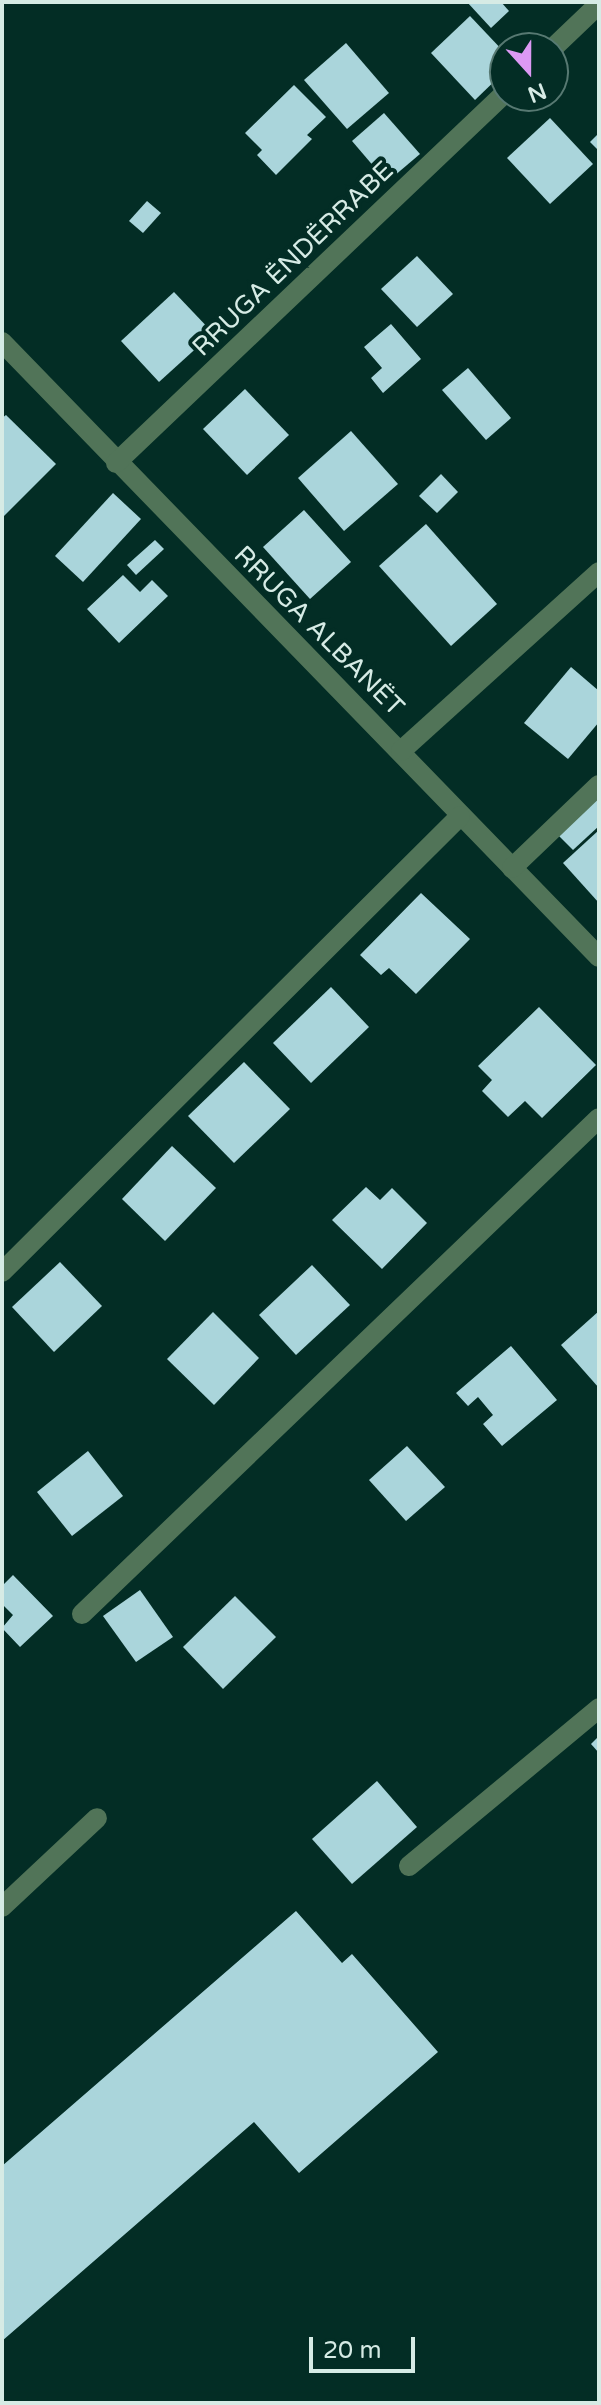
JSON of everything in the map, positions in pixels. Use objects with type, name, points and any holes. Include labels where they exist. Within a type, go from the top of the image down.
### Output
[{"type":"street","points":[[569,33],[599,4]]},
{"type":"street","name":"RRUGA ËNDËRRABE","points":[[116,463],[489,108]]},
{"type":"street","name":"RRUGA ALBANËT","points":[[2,342],[116,463],[401,751],[460,816],[599,957]]},
{"type":"street","points":[[401,751],[599,572]]},
{"type":"street","points":[[512,868],[599,785]]},
{"type":"street","points":[[2,1272],[460,816]]},
{"type":"street","points":[[82,1614],[599,1118]]},
{"type":"street","points":[[409,1866],[599,1708]]},
{"type":"street","points":[[2,1907],[97,1818]]},
{"type":"building","points":[[467,2],[501,2],[509,11],[491,28]]},
{"type":"building","points":[[470,16],[489,36],[489,86],[475,100],[431,53]]},
{"type":"building","points":[[346,43],[389,93],[347,129],[304,80]]},
{"type":"building","points":[[294,85],[326,117],[307,135],[312,139],[276,175],[257,155],[262,150],[245,133]]},
{"type":"building","points":[[384,113],[420,154],[387,182],[352,141]]},
{"type":"building","points":[[550,118],[593,164],[550,204],[507,158]]},
{"type":"building","points":[[599,133],[599,151],[590,142]]},
{"type":"building","points":[[147,201],[161,213],[143,233],[129,221]]},
{"type":"building","points":[[417,256],[453,294],[417,327],[381,289]]},
{"type":"building","points":[[174,292],[213,333],[159,382],[121,341]]},
{"type":"building","points":[[391,324],[421,359],[383,393],[371,378],[382,368],[364,347]]},
{"type":"building","points":[[468,368],[511,418],[486,440],[442,390]]},
{"type":"building","points":[[245,389],[289,435],[247,475],[203,429]]},
{"type":"building","points":[[6,415],[56,464],[2,518],[2,418]]},
{"type":"building","points":[[351,431],[398,484],[344,531],[298,478]]},
{"type":"building","points":[[441,474],[458,492],[437,513],[419,496]]},
{"type":"building","points":[[113,493],[141,519],[83,582],[55,556]]},
{"type":"building","points":[[304,510],[351,562],[310,599],[263,547]]},
{"type":"building","points":[[426,524],[497,604],[451,646],[379,566]]},
{"type":"building","points":[[155,540],[164,549],[136,575],[127,565]]},
{"type":"building","points":[[123,575],[140,592],[152,580],[168,596],[119,643],[87,609]]},
{"type":"building","points":[[571,667],[599,691],[599,722],[568,759],[524,723]]},
{"type":"building","points":[[599,798],[599,826],[573,850],[557,834]]},
{"type":"building","points":[[599,830],[599,903],[563,863]]},
{"type":"building","points":[[421,893],[470,939],[416,994],[389,968],[381,975],[360,955]]},
{"type":"building","points":[[331,987],[369,1027],[311,1083],[273,1043]]},
{"type":"building","points":[[539,1007],[596,1065],[542,1118],[525,1101],[508,1117],[482,1091],[492,1080],[478,1066]]},
{"type":"building","points":[[244,1062],[290,1109],[234,1163],[188,1116]]},
{"type":"building","points":[[172,1146],[216,1188],[165,1241],[122,1199]]},
{"type":"building","points":[[366,1187],[380,1200],[392,1188],[427,1223],[382,1269],[332,1220]]},
{"type":"building","points":[[60,1262],[102,1306],[54,1352],[12,1307]]},
{"type":"building","points":[[312,1265],[350,1305],[296,1355],[259,1315]]},
{"type":"building","points":[[599,1311],[599,1388],[561,1345]]},
{"type":"building","points":[[213,1312],[259,1358],[214,1405],[167,1359]]},
{"type":"building","points":[[511,1346],[557,1400],[502,1446],[483,1424],[493,1415],[478,1397],[468,1406],[456,1393]]},
{"type":"building","points":[[407,1446],[445,1487],[406,1521],[369,1480]]},
{"type":"building","points":[[88,1451],[123,1496],[72,1536],[37,1492]]},
{"type":"building","points":[[13,1575],[53,1616],[20,1647],[2,1628],[13,1615],[2,1604],[2,1586]]},
{"type":"building","points":[[140,1590],[173,1637],[136,1662],[103,1616]]},
{"type":"building","points":[[235,1596],[276,1637],[223,1689],[183,1647]]},
{"type":"building","points":[[599,1736],[599,1753],[591,1744]]},
{"type":"building","points":[[377,1781],[417,1827],[352,1884],[312,1839]]},
{"type":"building","points":[[296,1911],[342,1963],[352,1954],[438,2052],[299,2173],[254,2122],[2,2341],[2,2166]]}]
